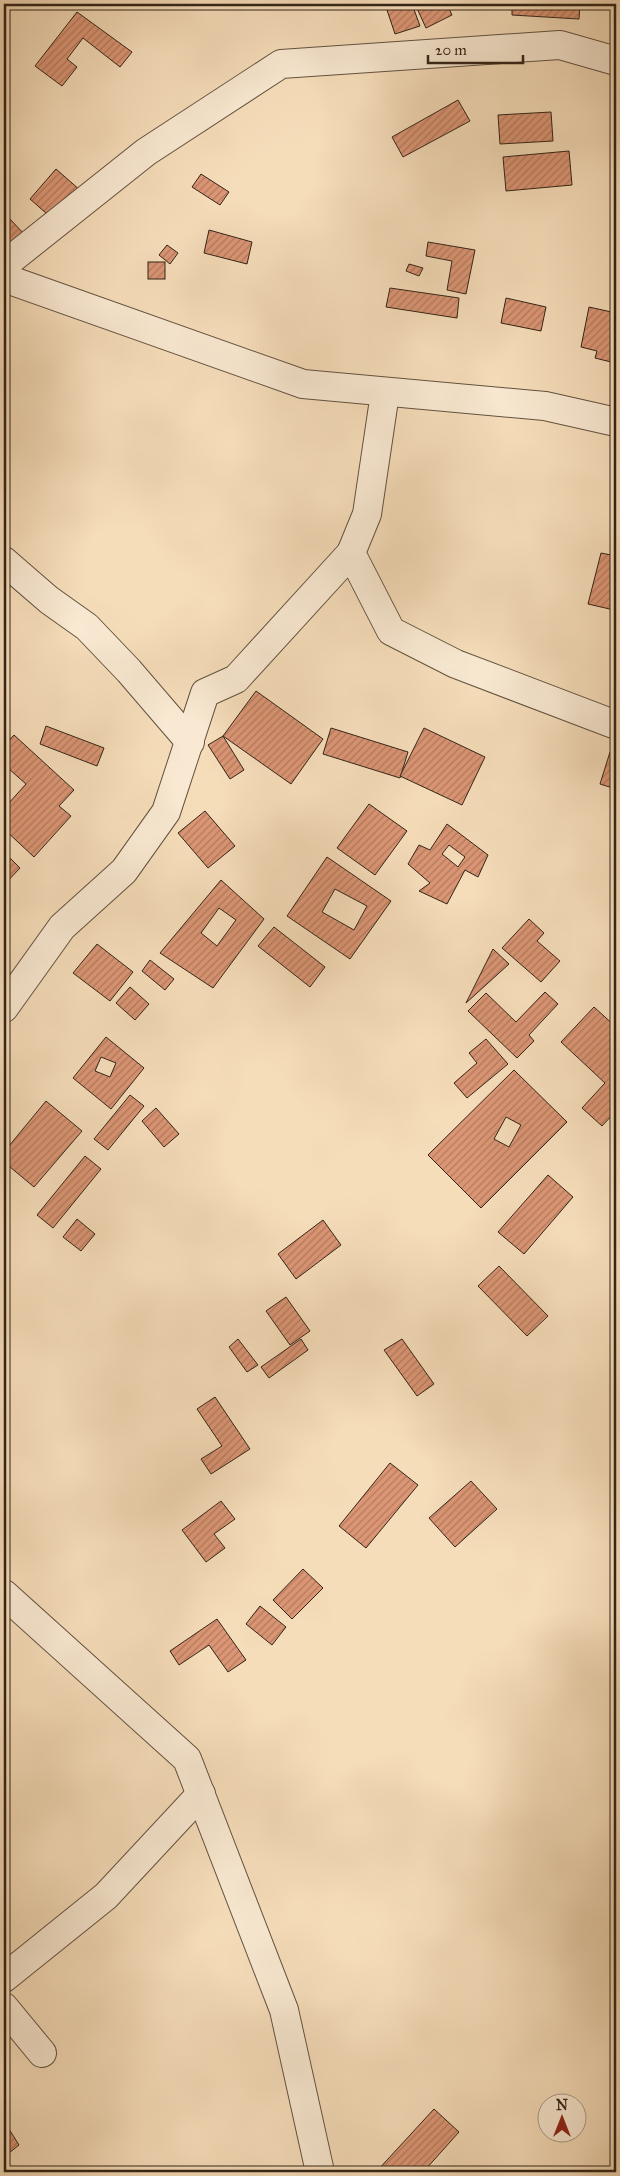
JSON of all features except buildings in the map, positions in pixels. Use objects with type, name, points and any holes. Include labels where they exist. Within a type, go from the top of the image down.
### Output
[{"type":"street","points":[[4,265],[146,152],[281,64],[560,45],[616,61]]},
{"type":"street","points":[[4,278],[303,384],[545,406],[616,422]]},
{"type":"street","points":[[4,1008],[62,927],[124,871],[166,812],[205,693],[236,679],[351,553],[367,514],[386,393]]},
{"type":"street","points":[[351,553],[391,631],[456,664],[616,725]]},
{"type":"street","points":[[4,561],[50,600],[87,627],[129,671],[190,742]]},
{"type":"street","points":[[4,1594],[187,1759],[284,2010],[320,2172]]},
{"type":"street","points":[[4,1978],[106,1896],[201,1794]]},
{"type":"street","points":[[4,2007],[42,2053]]}]
